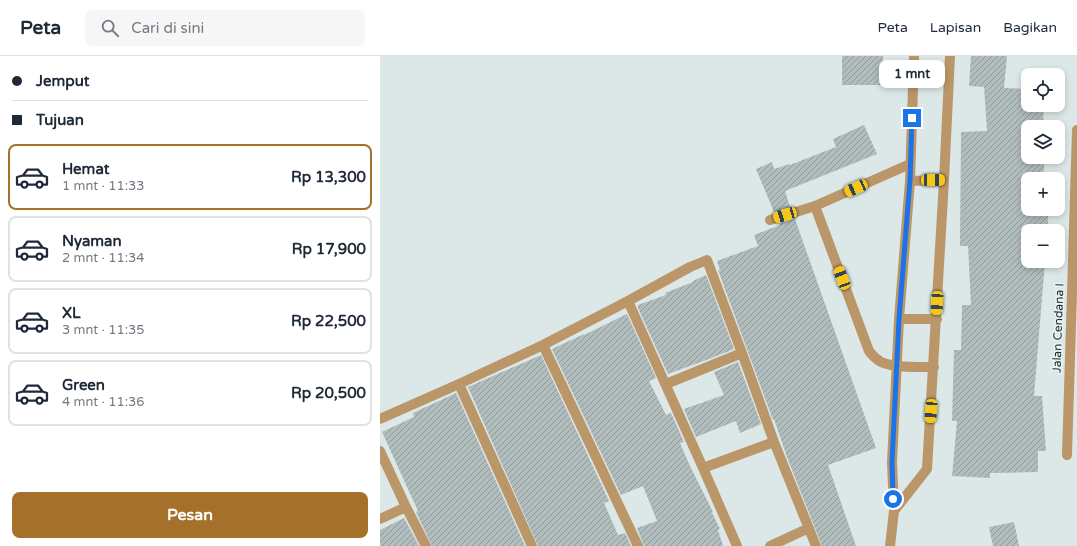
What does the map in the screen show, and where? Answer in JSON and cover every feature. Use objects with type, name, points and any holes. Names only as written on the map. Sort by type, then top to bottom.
[{"type":"street","points":[[890,546],[894,511],[892,462],[899,319],[910,180],[914,56]]},
{"type":"street","points":[[894,511],[928,469],[950,56]]},
{"type":"street","name":"Jalan Cendana I","points":[[1068,455],[1077,130]]},
{"type":"street","points":[[770,220],[815,206],[910,164]]},
{"type":"street","points":[[910,180],[944,180]]},
{"type":"street","points":[[815,206],[869,351],[881,362],[897,365],[934,367]]},
{"type":"street","points":[[380,419],[543,345],[690,267],[707,260],[774,442],[816,546]]},
{"type":"street","points":[[628,301],[704,468],[737,546]]},
{"type":"street","points":[[899,319],[936,319]]},
{"type":"street","points":[[543,345],[638,546]]},
{"type":"street","points":[[666,384],[742,353]]},
{"type":"street","points":[[459,384],[532,546]]},
{"type":"street","points":[[704,468],[774,442]]},
{"type":"street","points":[[380,451],[426,546]]},
{"type":"street","points":[[380,519],[406,507]]},
{"type":"street","points":[[770,546],[809,528]]},
{"type":"building","points":[[842,56],[883,56],[883,85],[842,85]]},
{"type":"building","points":[[971,56],[1007,56],[1004,88],[1021,89],[1021,112],[1044,112],[1043,120],[1021,120],[1021,164],[1044,164],[1044,172],[1021,172],[1021,216],[1048,216],[1048,224],[1021,224],[1021,268],[1044,268],[1034,396],[1042,396],[1046,451],[1038,451],[1038,472],[990,473],[990,478],[952,476],[957,421],[952,421],[954,350],[961,350],[962,305],[971,305],[968,246],[960,246],[961,132],[987,131],[984,87],[969,86]]},
{"type":"building","points":[[864,125],[877,154],[785,191],[790,207],[774,212],[756,169],[772,162],[774,169],[790,165],[836,147],[833,139]]},
{"type":"building","points":[[795,219],[876,448],[828,465],[856,546],[822,546],[787,457],[774,419],[773,420],[718,270],[720,270],[717,261],[758,246],[754,235]]},
{"type":"building","points":[[706,275],[734,349],[668,374],[638,305],[666,295],[665,293]]},
{"type":"building","points":[[627,314],[656,378],[649,381],[666,415],[671,413],[684,442],[680,443],[720,529],[718,530],[723,546],[644,546],[637,528],[657,521],[643,486],[621,495],[552,349]]},
{"type":"building","points":[[541,355],[609,501],[604,503],[618,535],[625,533],[631,546],[538,546],[468,387]]},
{"type":"building","points":[[738,362],[761,424],[740,433],[736,421],[696,437],[684,409],[724,395],[714,372]]},
{"type":"building","points":[[456,393],[525,546],[432,546],[416,512],[418,511],[382,432],[414,417],[413,413]]},
{"type":"building","points":[[404,518],[419,546],[380,546],[380,530]]},
{"type":"building","points":[[1014,522],[1019,546],[993,546],[989,527]]},
{"type":"route","points":[[893,499],[892,462],[899,319],[910,180],[912,118]]}]
